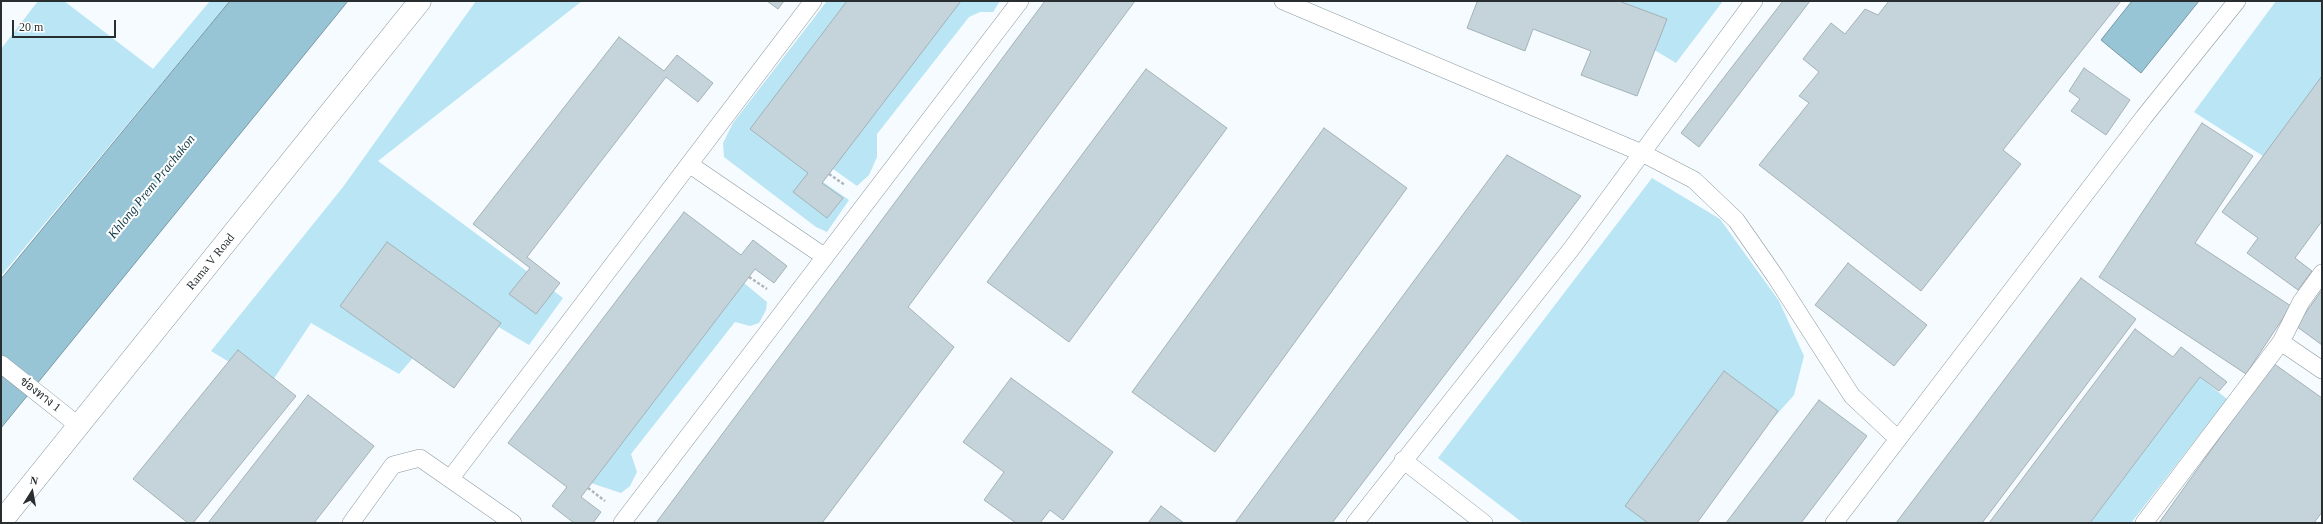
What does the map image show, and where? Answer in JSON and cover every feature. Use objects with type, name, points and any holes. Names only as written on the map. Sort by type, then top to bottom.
[{"type":"main road","name":"Rama V Road","points":[[1,522],[420,1]]},
{"type":"lane","points":[[450,479],[813,1]]},
{"type":"lane","points":[[622,523],[1020,1]]},
{"type":"lane","points":[[1283,1],[1642,153],[1694,180],[1736,220],[1775,276],[1852,396],[1898,439]]},
{"type":"lane","points":[[1355,523],[1403,460],[1572,248],[1754,1]]},
{"type":"lane","points":[[1834,523],[2144,117],[2238,1]]},
{"type":"lane","points":[[689,164],[825,257]]},
{"type":"lane","points":[[2144,523],[2282,342],[2300,302],[2322,273]]},
{"type":"lane","points":[[2282,342],[2322,370]]},
{"type":"lane","name":"ช่องทาง 1","points":[[1,364],[79,426]]},
{"type":"lane","points":[[351,523],[393,465],[420,458],[513,523]]},
{"type":"lane","points":[[1403,460],[1484,523]]},
{"type":"shaded area","points":[[38,1],[64,1],[153,69],[210,1],[230,1],[1,276],[1,49]]},
{"type":"shaded area","points":[[476,1],[582,1],[378,161],[563,298],[529,345],[460,304],[399,374],[311,323],[269,386],[211,351],[343,187]]},
{"type":"shaded area","points":[[827,1],[1000,1],[993,12],[980,12],[969,17],[877,134],[877,157],[869,175],[857,186],[833,169],[823,182],[849,200],[827,232],[816,227],[724,157],[723,143],[733,123]]},
{"type":"shaded area","points":[[1581,1],[1723,1],[1676,63],[1580,5]]},
{"type":"shaded area","points":[[2276,1],[2322,1],[2322,99],[2274,163],[2194,112]]},
{"type":"shaded area","points":[[1652,178],[1720,219],[1779,301],[1804,356],[1794,395],[1680,523],[1523,523],[1438,458]]},
{"type":"shaded area","points":[[744,283],[767,302],[766,310],[759,323],[750,326],[735,322],[631,454],[637,472],[630,486],[621,493],[591,483]]},
{"type":"shaded area","points":[[2200,377],[2227,399],[2131,523],[2090,523]]},
{"type":"water","name":"Khlong Prem Prachakon","points":[[230,1],[348,1],[1,428],[1,279]]},
{"type":"water","points":[[2132,1],[2199,1],[2141,73],[2101,40]]},
{"type":"building","points":[[767,1],[784,1],[778,9]]},
{"type":"building","points":[[847,1],[961,1],[822,183],[843,198],[827,218],[793,192],[808,173],[750,129]]},
{"type":"building","points":[[1045,1],[1135,1],[908,307],[954,347],[822,523],[656,523]]},
{"type":"building","points":[[1474,1],[1619,1],[1667,19],[1637,96],[1581,75],[1591,51],[1533,29],[1525,51],[1467,28],[1477,2]]},
{"type":"building","points":[[1783,1],[1810,1],[1699,147],[1681,133]]},
{"type":"building","points":[[1889,1],[2121,1],[2003,150],[2021,164],[1921,291],[1759,165],[1809,103],[1799,96],[1819,72],[1803,59],[1831,23],[1845,34],[1865,9],[1878,15]]},
{"type":"building","points":[[619,37],[664,71],[677,55],[713,83],[698,102],[666,77],[527,257],[560,283],[536,314],[509,294],[530,268],[473,224]]},
{"type":"building","points":[[2084,68],[2130,100],[2106,135],[2071,111],[2080,99],[2069,91]]},
{"type":"building","points":[[1146,69],[1227,128],[1069,342],[987,282]]},
{"type":"building","points":[[2322,76],[2322,221],[2295,258],[2312,271],[2298,290],[2247,253],[2258,238],[2222,212]]},
{"type":"building","points":[[2202,123],[2253,156],[2195,243],[2291,306],[2246,374],[2099,277]]},
{"type":"building","points":[[1324,128],[1407,188],[1215,452],[1132,392]]},
{"type":"building","points":[[1507,155],[1581,196],[1332,523],[1235,523]]},
{"type":"building","points":[[684,212],[741,255],[753,240],[787,266],[774,283],[755,269],[581,497],[601,512],[593,523],[574,523],[552,506],[567,487],[508,443]]},
{"type":"building","points":[[387,242],[501,323],[454,388],[340,306]]},
{"type":"building","points":[[1848,263],[1927,325],[1894,366],[1815,305]]},
{"type":"building","points":[[2081,278],[2136,319],[1982,523],[1896,523]]},
{"type":"building","points":[[2322,290],[2322,345],[2296,326]]},
{"type":"building","points":[[2135,329],[2173,357],[2181,347],[2227,382],[2219,391],[2200,377],[2090,523],[1989,523]]},
{"type":"building","points":[[238,350],[296,396],[193,523],[188,523],[133,479]]},
{"type":"building","points":[[2273,363],[2322,398],[2322,512],[2314,523],[2159,523]]},
{"type":"building","points":[[1724,371],[1778,411],[1697,523],[1648,523],[1625,506]]},
{"type":"building","points":[[1011,378],[1113,452],[1063,520],[1050,510],[1040,523],[1016,523],[984,500],[1004,472],[963,442]]},
{"type":"building","points":[[308,395],[374,446],[314,523],[208,523]]},
{"type":"building","points":[[1819,400],[1867,436],[1801,523],[1726,523]]},
{"type":"building","points":[[1161,506],[1184,523],[1148,523]]}]
